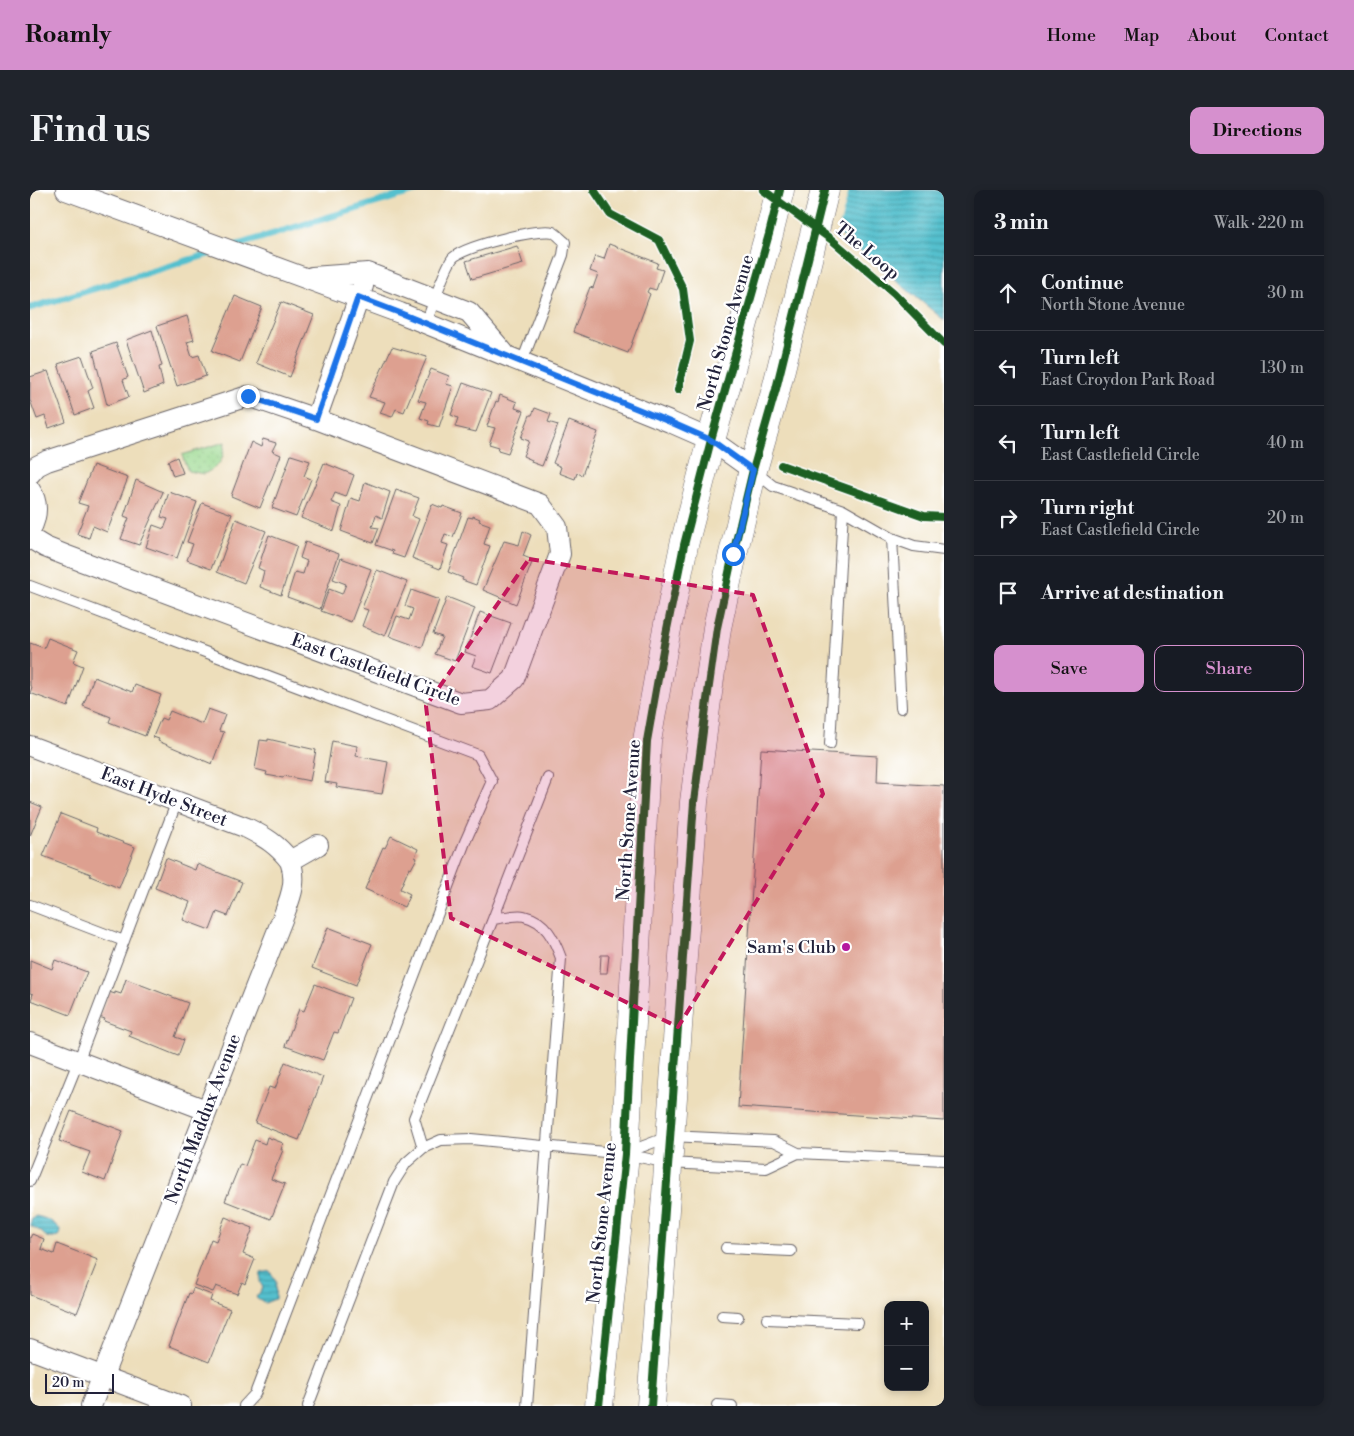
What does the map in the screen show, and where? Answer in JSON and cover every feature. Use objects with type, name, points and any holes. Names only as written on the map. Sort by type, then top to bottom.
[{"type":"main road","name":"North Stone Avenue","points":[[599,1406],[625,1154],[647,741],[680,564],[711,440],[780,190]]},
{"type":"main road","points":[[650,1406],[694,802],[717,628],[753,470],[776,388],[825,190]]},
{"type":"street","points":[[66,190],[358,297],[670,422],[711,440],[753,470]]},
{"type":"street","points":[[304,277],[368,273],[436,299],[469,312],[515,359]]},
{"type":"street","points":[[316,419],[368,273]]},
{"type":"street","name":"East Castlefield Circle","points":[[30,474],[37,466],[48,460],[248,396],[316,419],[540,504],[557,527],[560,554],[514,679],[490,700],[462,703],[65,555],[45,547],[30,538]]},
{"type":"street","points":[[30,490],[34,496],[36,520],[30,531]]},
{"type":"street","name":"East Hyde Street","points":[[30,746],[264,836],[281,849],[290,861]]},
{"type":"street","points":[[290,861],[318,845]]},
{"type":"street","name":"North Maddux Avenue","points":[[91,1406],[291,895],[294,881],[290,861]]},
{"type":"street","points":[[30,1043],[206,1110]]},
{"type":"street","points":[[30,1349],[181,1406]]},
{"type":"lane","points":[[426,324],[452,258],[463,250],[539,231],[554,232],[565,242],[563,255],[515,359]]},
{"type":"lane","points":[[753,470],[773,486],[843,510],[892,538],[914,546],[944,550]]},
{"type":"lane","points":[[830,744],[843,510]]},
{"type":"lane","points":[[892,538],[901,708]]},
{"type":"lane","points":[[30,586],[478,755],[492,781],[465,842],[255,1394],[244,1406]]},
{"type":"lane","points":[[423,1148],[414,1118],[548,778]]},
{"type":"lane","points":[[30,1181],[78,1062],[177,801]]},
{"type":"lane","points":[[30,904],[124,941]]},
{"type":"lane","points":[[493,919],[523,915],[543,924],[555,942],[561,958],[527,1406]]},
{"type":"lane","points":[[625,1154],[670,1136],[774,1141],[798,1153],[944,1160]]},
{"type":"lane","points":[[308,1406],[394,1182],[406,1163],[423,1148],[441,1140],[472,1140],[625,1154],[668,1163],[766,1168],[798,1153]]},
{"type":"lane","points":[[726,1248],[791,1251]]},
{"type":"lane","points":[[722,1316],[738,1317]]},
{"type":"lane","points":[[767,1319],[858,1323]]},
{"type":"lane","points":[[717,1405],[732,1406]]},
{"type":"highlighted area","points":[[529,559],[753,595],[823,794],[678,1027],[451,918],[426,706]]},
{"type":"green space","points":[[225,442],[222,458],[218,465],[204,474],[188,471],[182,455]]},
{"type":"water","points":[[786,190],[944,190],[944,320]]},
{"type":"water","points":[[36,1216],[53,1223],[61,1231],[60,1235],[48,1238],[30,1225],[32,1218]]},
{"type":"water","points":[[270,1271],[276,1281],[275,1299],[265,1303],[256,1297],[263,1288],[260,1282],[261,1273]]},
{"type":"pier","points":[[784,190],[849,190],[837,235],[785,192]]},
{"type":"building","points":[[609,244],[658,263],[656,268],[663,270],[656,290],[649,288],[647,292],[650,294],[628,353],[573,332],[590,287],[593,288],[598,274],[590,271],[595,256],[604,259]]},
{"type":"building","points":[[517,246],[523,264],[472,279],[466,261]]},
{"type":"building","points":[[235,296],[262,307],[240,362],[212,351]]},
{"type":"building","points":[[281,302],[314,315],[290,377],[256,363]]},
{"type":"building","points":[[187,316],[194,340],[187,342],[192,357],[199,355],[206,376],[177,386],[157,326]]},
{"type":"building","points":[[152,330],[162,366],[159,367],[163,385],[144,393],[126,340]]},
{"type":"building","points":[[116,343],[128,377],[123,380],[129,397],[107,405],[93,351]]},
{"type":"building","points":[[392,347],[427,357],[404,412],[396,409],[392,417],[380,413],[385,402],[369,397]]},
{"type":"building","points":[[82,356],[93,388],[88,391],[94,408],[75,415],[58,364]]},
{"type":"building","points":[[431,369],[449,376],[446,384],[453,386],[439,427],[428,424],[429,421],[420,418],[426,402],[418,400]]},
{"type":"building","points":[[48,371],[66,422],[49,428],[45,416],[37,419],[30,400],[30,377]]},
{"type":"building","points":[[463,383],[491,393],[476,432],[455,427],[458,418],[451,415]]},
{"type":"building","points":[[500,395],[517,402],[515,408],[524,411],[508,453],[498,450],[499,447],[489,444],[495,428],[487,426]]},
{"type":"building","points":[[535,408],[551,414],[548,422],[558,425],[542,466],[531,462],[532,460],[523,456],[529,441],[521,438],[530,415],[532,415]]},
{"type":"building","points":[[569,421],[598,432],[582,475],[577,473],[575,479],[559,473],[561,467],[553,463]]},
{"type":"building","points":[[263,439],[276,443],[272,451],[281,455],[260,508],[231,496],[251,442],[261,447]]},
{"type":"building","points":[[291,455],[310,461],[304,476],[311,479],[296,517],[272,508]]},
{"type":"building","points":[[177,457],[183,473],[173,476],[168,461]]},
{"type":"building","points":[[324,463],[354,475],[346,497],[335,493],[331,502],[341,506],[334,531],[301,518]]},
{"type":"building","points":[[93,465],[128,478],[107,532],[93,526],[89,538],[77,534],[88,506],[78,503]]},
{"type":"building","points":[[136,480],[163,492],[139,545],[121,539],[129,518],[124,516]]},
{"type":"building","points":[[365,482],[390,492],[382,518],[376,515],[372,527],[379,528],[373,543],[341,531],[351,498],[360,501]]},
{"type":"building","points":[[396,490],[419,498],[412,516],[419,519],[404,558],[392,554],[393,551],[376,545]]},
{"type":"building","points":[[169,492],[197,502],[177,558],[146,547],[153,525],[164,529],[168,519],[161,517]]},
{"type":"building","points":[[202,503],[232,514],[211,569],[187,560],[193,544],[187,542]]},
{"type":"building","points":[[432,504],[462,513],[453,537],[445,534],[442,543],[448,545],[440,569],[412,558]]},
{"type":"building","points":[[473,516],[480,519],[479,521],[490,525],[484,544],[490,546],[476,585],[448,572],[468,517],[473,518]]},
{"type":"building","points":[[236,519],[266,531],[244,583],[217,572]]},
{"type":"building","points":[[523,531],[531,535],[523,556],[533,560],[516,604],[483,590],[504,541],[519,545]]},
{"type":"building","points":[[269,535],[297,546],[281,595],[260,587],[264,571],[258,568]]},
{"type":"building","points":[[305,542],[339,554],[320,609],[287,597],[295,572],[303,574],[307,561],[300,558]]},
{"type":"building","points":[[341,558],[371,569],[351,622],[321,611],[329,589],[342,594],[346,584],[333,579]]},
{"type":"building","points":[[377,570],[407,582],[385,636],[362,626],[368,610],[362,608]]},
{"type":"building","points":[[411,590],[439,600],[422,648],[389,636],[397,616],[409,620],[413,609],[405,606]]},
{"type":"building","points":[[447,597],[475,608],[455,661],[435,654],[442,637],[433,634]]},
{"type":"building","points":[[480,612],[511,623],[492,673],[472,666],[476,656],[465,652]]},
{"type":"building","points":[[48,638],[78,650],[73,662],[83,666],[68,707],[30,693],[32,687],[30,686],[30,643],[44,648]]},
{"type":"building","points":[[94,677],[132,692],[135,685],[161,695],[145,736],[109,722],[111,717],[83,706]]},
{"type":"building","points":[[208,709],[225,715],[219,731],[224,732],[212,764],[158,741],[159,739],[153,737],[161,718],[166,720],[170,711],[202,724]]},
{"type":"building","points":[[268,739],[316,750],[310,781],[266,775],[267,772],[255,769],[260,740],[268,741]]},
{"type":"building","points":[[332,741],[357,746],[356,756],[388,762],[382,794],[336,787],[337,784],[325,782]]},
{"type":"building","name":"Sam's Club","points":[[761,749],[878,756],[877,782],[944,786],[944,1121],[738,1107]]},
{"type":"building","points":[[30,802],[42,807],[30,836]]},
{"type":"building","points":[[61,814],[97,828],[96,832],[135,847],[119,888],[90,876],[91,874],[43,856]]},
{"type":"building","points":[[391,836],[418,849],[415,857],[417,858],[411,869],[409,868],[400,889],[410,894],[404,907],[365,889],[383,847],[385,848]]},
{"type":"building","points":[[166,858],[195,870],[197,864],[242,882],[228,916],[217,912],[210,930],[183,920],[190,902],[155,888]]},
{"type":"building","points":[[328,927],[372,944],[356,985],[312,968]]},
{"type":"building","points":[[601,955],[609,955],[607,973],[600,973]]},
{"type":"building","points":[[30,960],[52,969],[55,960],[87,972],[70,1015],[31,1000],[33,994],[30,993]]},
{"type":"building","points":[[126,979],[188,1003],[175,1037],[184,1040],[178,1056],[129,1036],[131,1031],[104,1021],[105,1019],[99,1017],[109,992],[121,994]]},
{"type":"building","points":[[315,984],[351,998],[338,1033],[334,1032],[323,1060],[285,1046],[299,1009],[304,1011]]},
{"type":"building","points":[[285,1062],[323,1077],[299,1140],[255,1123],[269,1087],[275,1089]]},
{"type":"building","points":[[71,1111],[123,1131],[105,1181],[82,1172],[90,1152],[59,1141]]},
{"type":"building","points":[[267,1137],[283,1143],[281,1150],[283,1150],[271,1179],[285,1184],[271,1219],[225,1201],[240,1164],[245,1166],[255,1140],[265,1144]]},
{"type":"building","points":[[225,1217],[253,1228],[243,1254],[255,1259],[245,1284],[242,1282],[237,1294],[216,1286],[213,1292],[194,1285],[211,1239],[216,1241]]},
{"type":"building","points":[[32,1234],[44,1239],[41,1249],[54,1254],[57,1244],[98,1260],[77,1313],[30,1295],[30,1238]]},
{"type":"building","points":[[193,1288],[212,1295],[210,1301],[230,1309],[209,1362],[169,1346],[189,1293],[191,1294]]},
{"type":"waterway","points":[[234,246],[418,190]]},
{"type":"waterway","points":[[30,308],[219,251]]},
{"type":"cycle path","points":[[594,190],[610,214],[659,240],[683,289],[690,341],[678,390]]},
{"type":"cycle path","name":"The Loop","points":[[763,190],[832,240],[894,293],[944,344]]},
{"type":"cycle path","points":[[599,1406],[625,1154],[647,741],[684,545],[780,190]]},
{"type":"cycle path","points":[[651,1406],[694,802],[717,628],[753,470],[776,389],[825,190]]},
{"type":"cycle path","points":[[781,465],[924,516],[944,517]]},
{"type":"place","name":"Sam's Club","points":[[846,947]]},
{"type":"route","points":[[248,396],[316,419],[358,297],[711,440],[753,470],[733,554]]}]
